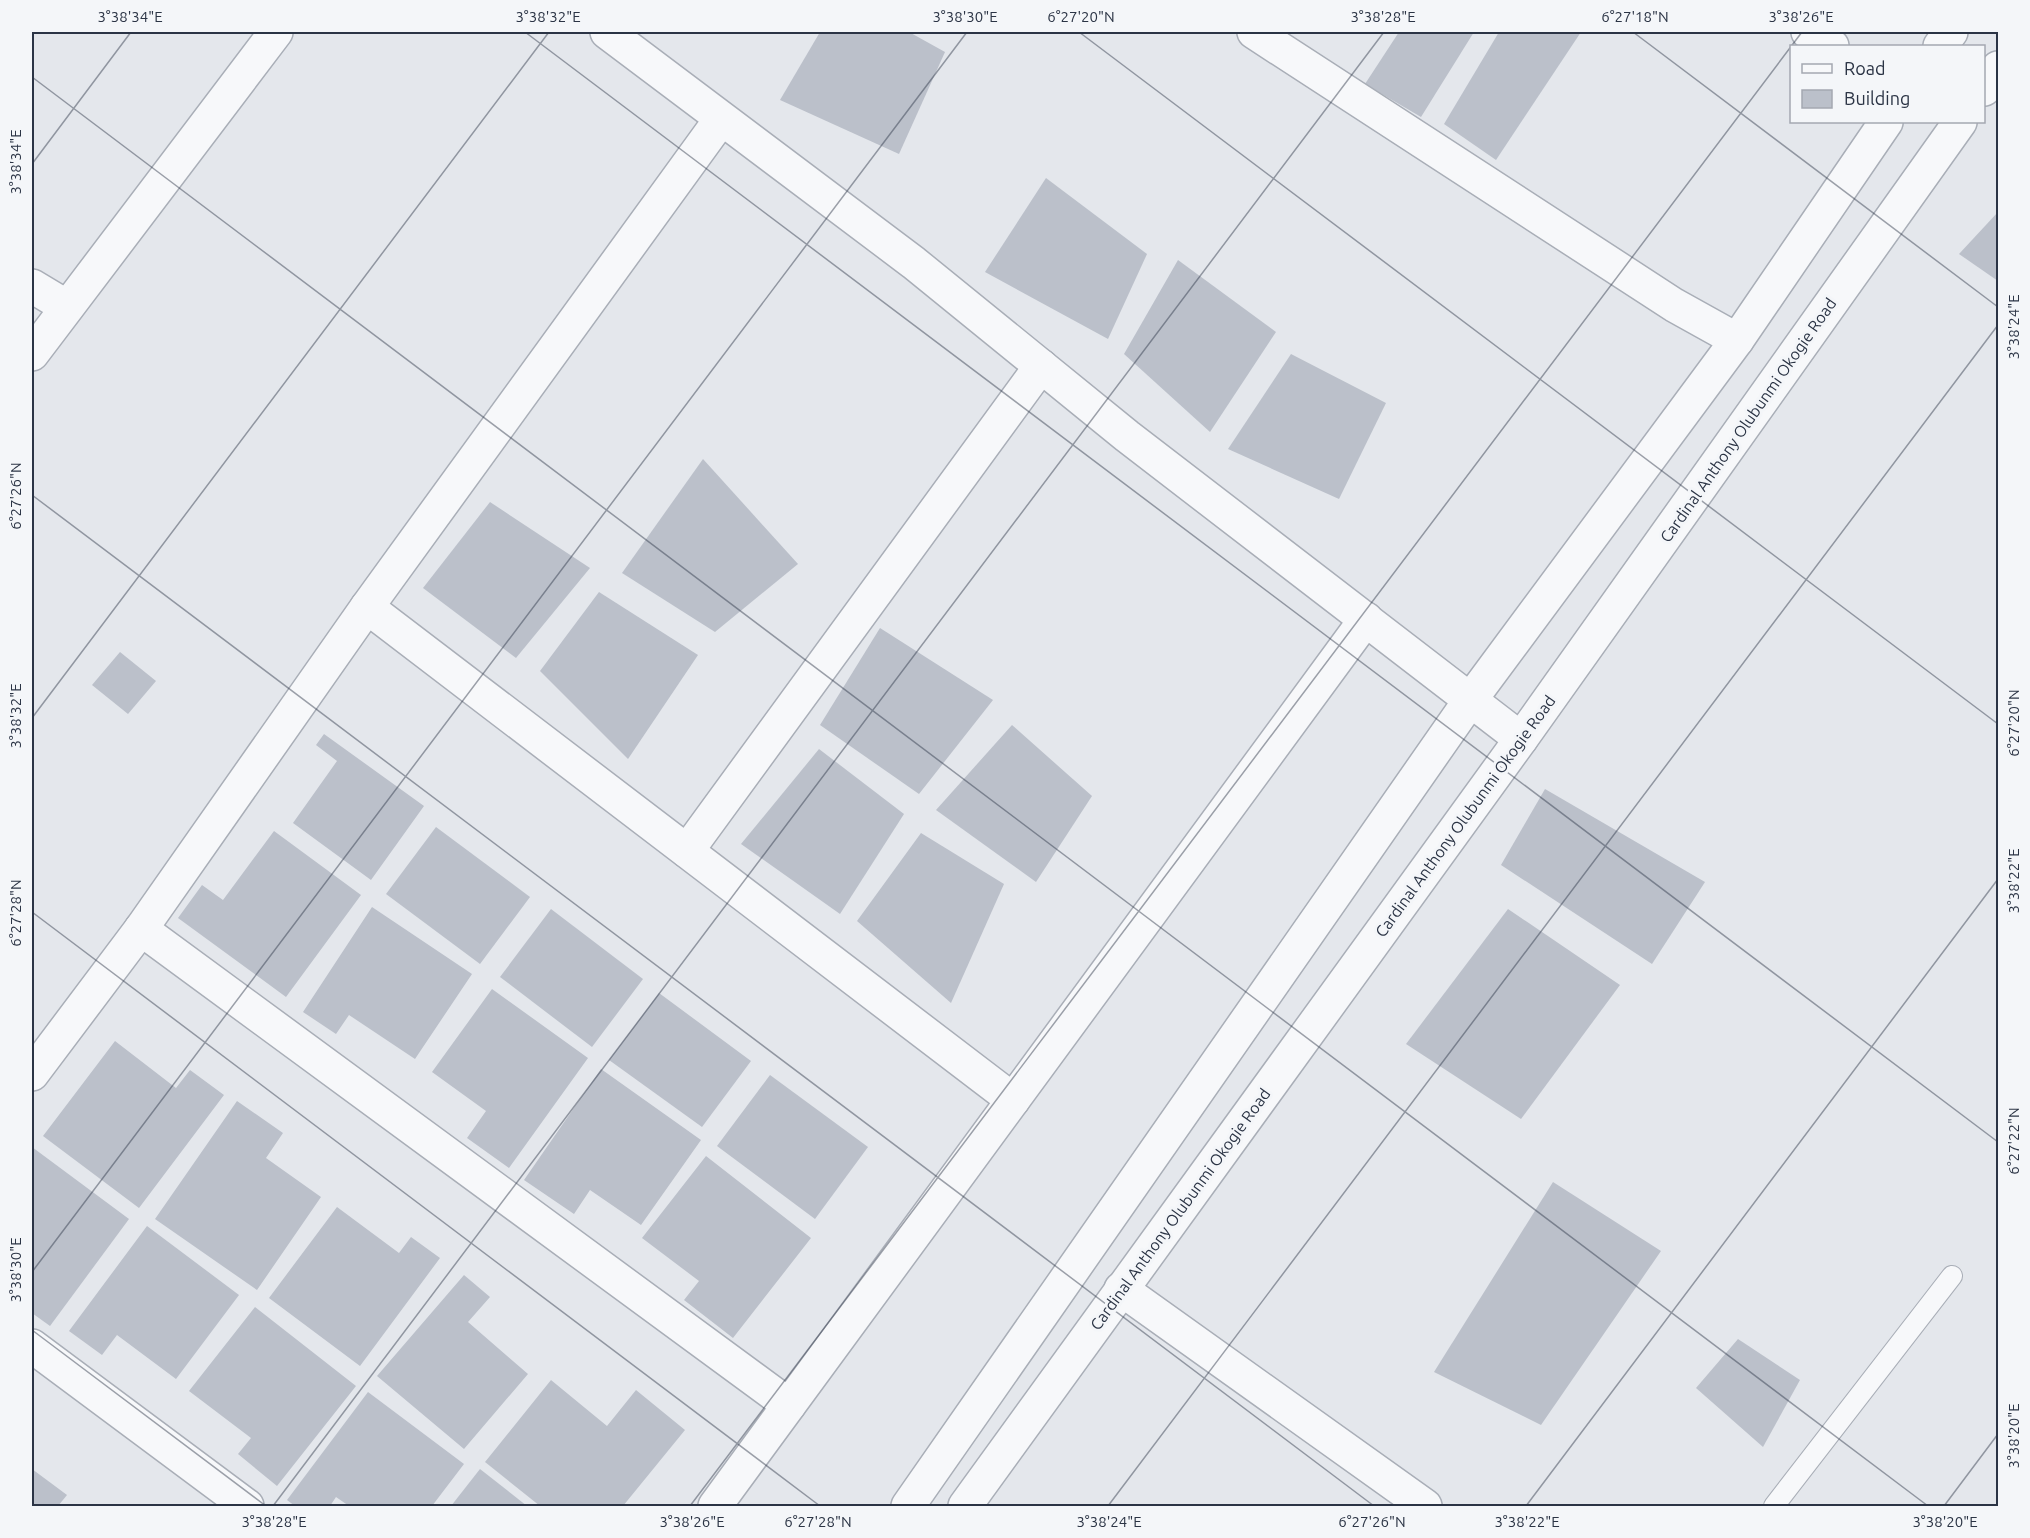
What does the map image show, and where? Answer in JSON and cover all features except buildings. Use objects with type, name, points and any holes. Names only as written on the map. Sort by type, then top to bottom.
[{"type":"street","points":[[32,354],[276,32]]},
{"type":"street","points":[[606,32],[914,263],[1127,436],[1521,739]]},
{"type":"street","points":[[1254,32],[1674,305],[1737,340]]},
{"type":"street","points":[[1808,32],[1830,45]]},
{"type":"street","points":[[1941,45],[1951,32]]},
{"type":"street","points":[[1985,86],[1998,68]]},
{"type":"street","points":[[32,1074],[141,928],[367,607],[721,119]]},
{"type":"street","points":[[908,1506],[1471,699],[1737,340],[1885,123]]},
{"type":"street","name":"Cardinal Anthony Olubunmi Okogie Road","points":[[965,1506],[1521,739],[1959,123]]},
{"type":"street","points":[[32,286],[67,307]]},
{"type":"street","points":[[687,851],[1041,366]]},
{"type":"street","points":[[367,607],[1013,1100]]},
{"type":"street","points":[[715,1506],[1366,619]]},
{"type":"street","points":[[141,928],[789,1405]]},
{"type":"street","points":[[1121,1289],[1425,1506]]},
{"type":"street","points":[[32,1346],[247,1506]]},
{"type":"lane","points":[[1774,1506],[1952,1276]]}]
